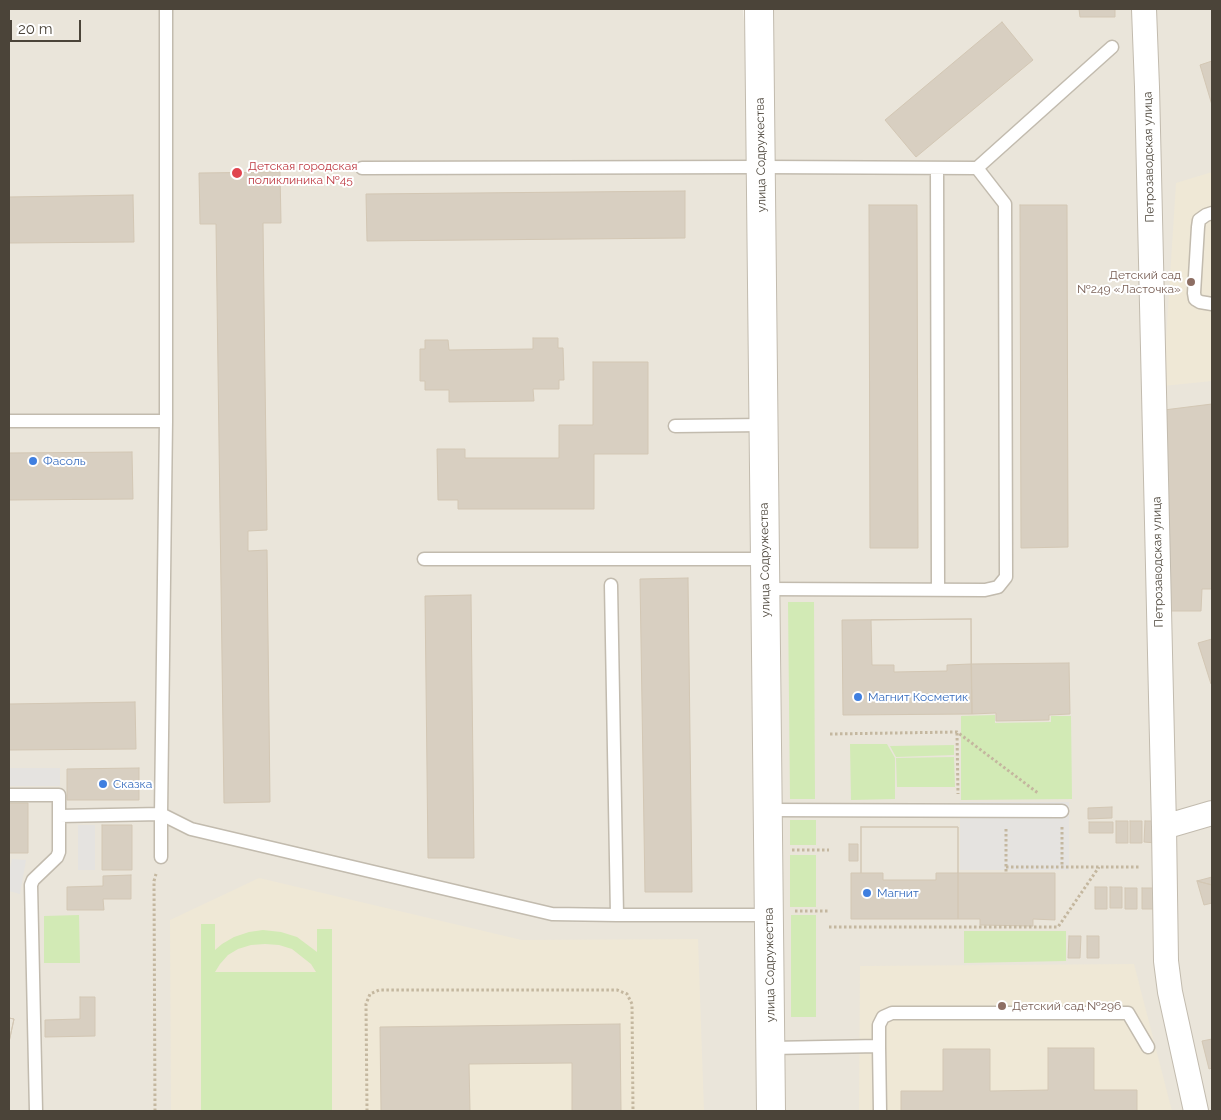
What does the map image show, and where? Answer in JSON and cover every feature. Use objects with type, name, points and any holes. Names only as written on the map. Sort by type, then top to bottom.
[{"type":"street","name":"улица Содружества","points":[[760,9],[771,1111]]},
{"type":"street","name":"Петрозаводская улица","points":[[1144,9],[1148,97],[1166,961],[1170,992],[1196,1111]]},
{"type":"street","points":[[1164,827],[1212,813]]},
{"type":"lane","points":[[161,857],[166,421],[166,9]]},
{"type":"lane","points":[[362,168],[977,168],[1112,47]]},
{"type":"lane","points":[[937,168],[938,590]]},
{"type":"lane","points":[[766,589],[985,590],[998,587],[1006,577],[1005,204],[977,168]]},
{"type":"lane","points":[[1212,213],[1199,220],[1194,293],[1195,299],[1212,304]]},
{"type":"lane","points":[[9,422],[166,421]]},
{"type":"lane","points":[[675,426],[764,425]]},
{"type":"lane","points":[[424,559],[766,560]]},
{"type":"lane","points":[[611,585],[617,915]]},
{"type":"lane","points":[[9,795],[60,795],[59,852],[57,857],[33,880],[31,885],[36,1111]]},
{"type":"lane","points":[[768,810],[1062,811]]},
{"type":"lane","points":[[60,816],[161,814],[191,829],[552,914],[769,913]]},
{"type":"lane","points":[[880,1111],[879,1025],[883,1017],[892,1013],[1128,1013],[1148,1047]]},
{"type":"lane","points":[[770,1048],[879,1046]]},
{"type":"path","points":[[830,734],[957,732],[1062,811],[1062,867]]},
{"type":"path","points":[[957,732],[958,810]]},
{"type":"path","points":[[1006,810],[1006,874]]},
{"type":"path","points":[[769,850],[829,850]]},
{"type":"path","points":[[155,1111],[154,881],[161,857]]},
{"type":"path","points":[[1006,867],[1164,866]]},
{"type":"path","points":[[829,927],[1058,927],[1099,867]]},
{"type":"path","points":[[769,913],[829,911]]},
{"type":"path","points":[[367,1111],[366,1004],[370,994],[379,990],[617,990],[627,994],[632,1004],[633,1111]]},
{"type":"shaded area","points":[[9,9],[743,9],[752,125],[762,1100],[755,1111],[9,1111]]},
{"type":"shaded area","points":[[773,9],[1212,9],[1212,1111],[781,1111]]},
{"type":"shaded area","name":"Детский сад №249 «Ласточка»","points":[[1212,172],[1212,381],[1163,386],[1176,183]]},
{"type":"shaded area","points":[[9,768],[60,768],[60,786],[9,786]]},
{"type":"shaded area","points":[[960,802],[1069,802],[1069,870],[960,870]]},
{"type":"shaded area","points":[[78,825],[95,825],[95,870],[78,870]]},
{"type":"shaded area","points":[[12,859],[26,860],[20,894],[9,891],[9,872]]},
{"type":"shaded area","points":[[259,878],[522,940],[698,939],[704,1111],[171,1111],[170,920]]},
{"type":"shaded area","name":"Детский сад №296","points":[[1134,964],[1172,1111],[859,1111],[860,966]]},
{"type":"green space","points":[[788,602],[814,602],[815,799],[790,799]]},
{"type":"green space","points":[[995,715],[995,723],[1051,722],[1051,716],[1071,716],[1072,799],[961,800],[961,716]]},
{"type":"green space","points":[[850,744],[887,744],[895,758],[895,799],[851,800]]},
{"type":"green space","points":[[954,745],[954,755],[896,757],[890,746]]},
{"type":"green space","points":[[954,757],[955,787],[897,787],[896,758]]},
{"type":"green space","points":[[790,820],[816,820],[816,845],[790,845]]},
{"type":"green space","points":[[790,855],[816,855],[816,907],[790,907]]},
{"type":"green space","points":[[79,915],[80,963],[44,963],[44,916]]},
{"type":"green space","points":[[791,915],[816,915],[816,1017],[791,1017]]},
{"type":"green space","points":[[201,924],[215,924],[215,950],[234,937],[263,930],[281,932],[297,937],[317,952],[317,929],[332,929],[332,1111],[201,1111]],"holes":[[[251,945],[279,945],[292,949],[311,964],[316,972],[215,972],[228,955],[238,949]]]},
{"type":"green space","points":[[964,931],[1066,931],[1066,961],[964,963]]},
{"type":"building","points":[[1079,9],[1115,9],[1115,17],[1080,17]]},
{"type":"building","points":[[1002,22],[1033,60],[916,157],[885,120]]},
{"type":"building","points":[[1212,61],[1212,105],[1200,65]]},
{"type":"building","points":[[280,172],[281,223],[263,223],[267,530],[248,531],[248,551],[267,550],[270,802],[224,803],[216,224],[200,224],[199,173]]},
{"type":"building","points":[[685,191],[685,238],[367,241],[366,194]]},
{"type":"building","points":[[133,195],[134,242],[9,243],[9,197]]},
{"type":"building","points":[[869,205],[917,205],[918,548],[870,548]]},
{"type":"building","points":[[1020,205],[1067,205],[1068,547],[1021,548]]},
{"type":"building","points":[[533,338],[558,338],[558,348],[563,348],[564,380],[559,380],[559,389],[533,389],[534,401],[449,402],[449,390],[425,390],[425,381],[420,381],[420,349],[425,349],[425,340],[448,340],[449,350],[533,349]]},
{"type":"building","points":[[593,362],[648,362],[648,454],[594,454],[594,509],[458,509],[458,500],[438,500],[437,449],[465,449],[465,458],[559,458],[559,425],[593,425]]},
{"type":"building","points":[[1212,404],[1212,589],[1202,589],[1201,611],[1164,611],[1164,410]]},
{"type":"building","points":[[132,452],[133,499],[9,500],[9,453]]},
{"type":"building","points":[[688,578],[692,892],[645,892],[640,579]]},
{"type":"building","points":[[471,595],[474,858],[428,858],[425,596]]},
{"type":"building","points":[[971,619],[972,714],[843,715],[842,620]]},
{"type":"building","points":[[971,619],[971,664],[947,665],[947,671],[894,672],[894,665],[872,665],[871,620]]},
{"type":"building","points":[[1212,639],[1212,683],[1211,684],[1198,643]]},
{"type":"building","points":[[1069,663],[1070,714],[1049,715],[1049,720],[996,721],[996,713],[972,714],[971,664]]},
{"type":"building","points":[[135,702],[136,749],[9,750],[9,704]]},
{"type":"building","name":"Сказка","points":[[139,768],[139,800],[67,800],[67,769]]},
{"type":"building","points":[[9,803],[28,803],[28,853],[9,853]]},
{"type":"building","points":[[1112,807],[1112,818],[1088,819],[1088,808]]},
{"type":"building","points":[[1116,821],[1128,821],[1128,843],[1116,843]]},
{"type":"building","points":[[1130,821],[1142,821],[1142,843],[1130,843]]},
{"type":"building","points":[[1145,821],[1157,821],[1156,843],[1144,842]]},
{"type":"building","points":[[1089,822],[1113,822],[1113,833],[1089,833]]},
{"type":"building","points":[[102,825],[132,825],[132,870],[102,870]]},
{"type":"building","points":[[861,827],[958,827],[958,919],[851,919],[851,873],[861,873]]},
{"type":"building","points":[[861,827],[958,827],[958,873],[936,873],[936,880],[883,880],[883,873],[861,873]]},
{"type":"building","points":[[849,844],[858,844],[858,861],[849,861]]},
{"type":"building","points":[[958,873],[1055,873],[1055,920],[1033,919],[1033,926],[980,925],[980,919],[958,919]]},
{"type":"building","points":[[131,875],[131,899],[103,899],[104,910],[67,910],[67,887],[103,886],[103,876]]},
{"type":"building","points":[[1212,877],[1212,885],[1197,881]]},
{"type":"building","points":[[1197,881],[1212,885],[1212,903],[1204,905]]},
{"type":"building","points":[[1095,887],[1107,887],[1107,909],[1095,909]]},
{"type":"building","points":[[1110,887],[1122,887],[1122,908],[1110,908]]},
{"type":"building","points":[[1125,888],[1137,888],[1137,909],[1125,909]]},
{"type":"building","points":[[1142,888],[1154,888],[1154,909],[1142,909]]},
{"type":"building","points":[[1069,936],[1081,936],[1080,958],[1068,958]]},
{"type":"building","points":[[1087,936],[1099,936],[1099,958],[1087,958]]},
{"type":"building","points":[[80,997],[95,997],[95,1036],[45,1037],[45,1020],[80,1019]]},
{"type":"building","points":[[9,1018],[14,1019],[9,1042]]},
{"type":"building","points":[[9,1018],[14,1019],[9,1042]]},
{"type":"building","points":[[620,1024],[621,1111],[572,1111],[572,1063],[469,1064],[470,1111],[381,1111],[380,1027]]},
{"type":"building","points":[[1212,1039],[1212,1068],[1209,1069],[1202,1041]]},
{"type":"building","points":[[1048,1048],[1094,1048],[1094,1090],[1137,1090],[1137,1111],[901,1111],[901,1091],[943,1091],[943,1049],[990,1049],[990,1091],[1048,1090]]},
{"type":"place","name":"Детская городская поликлиника №45","points":[[237,173]]},
{"type":"place","name":"Детский сад №249 «Ласточка»","points":[[1191,282]]},
{"type":"place","name":"Фасоль","points":[[33,461]]},
{"type":"place","name":"Магнит Косметик","points":[[858,697]]},
{"type":"place","name":"Сказка","points":[[103,784]]},
{"type":"place","name":"Магнит","points":[[867,893]]},
{"type":"place","name":"Детский сад №296","points":[[1002,1006]]}]
